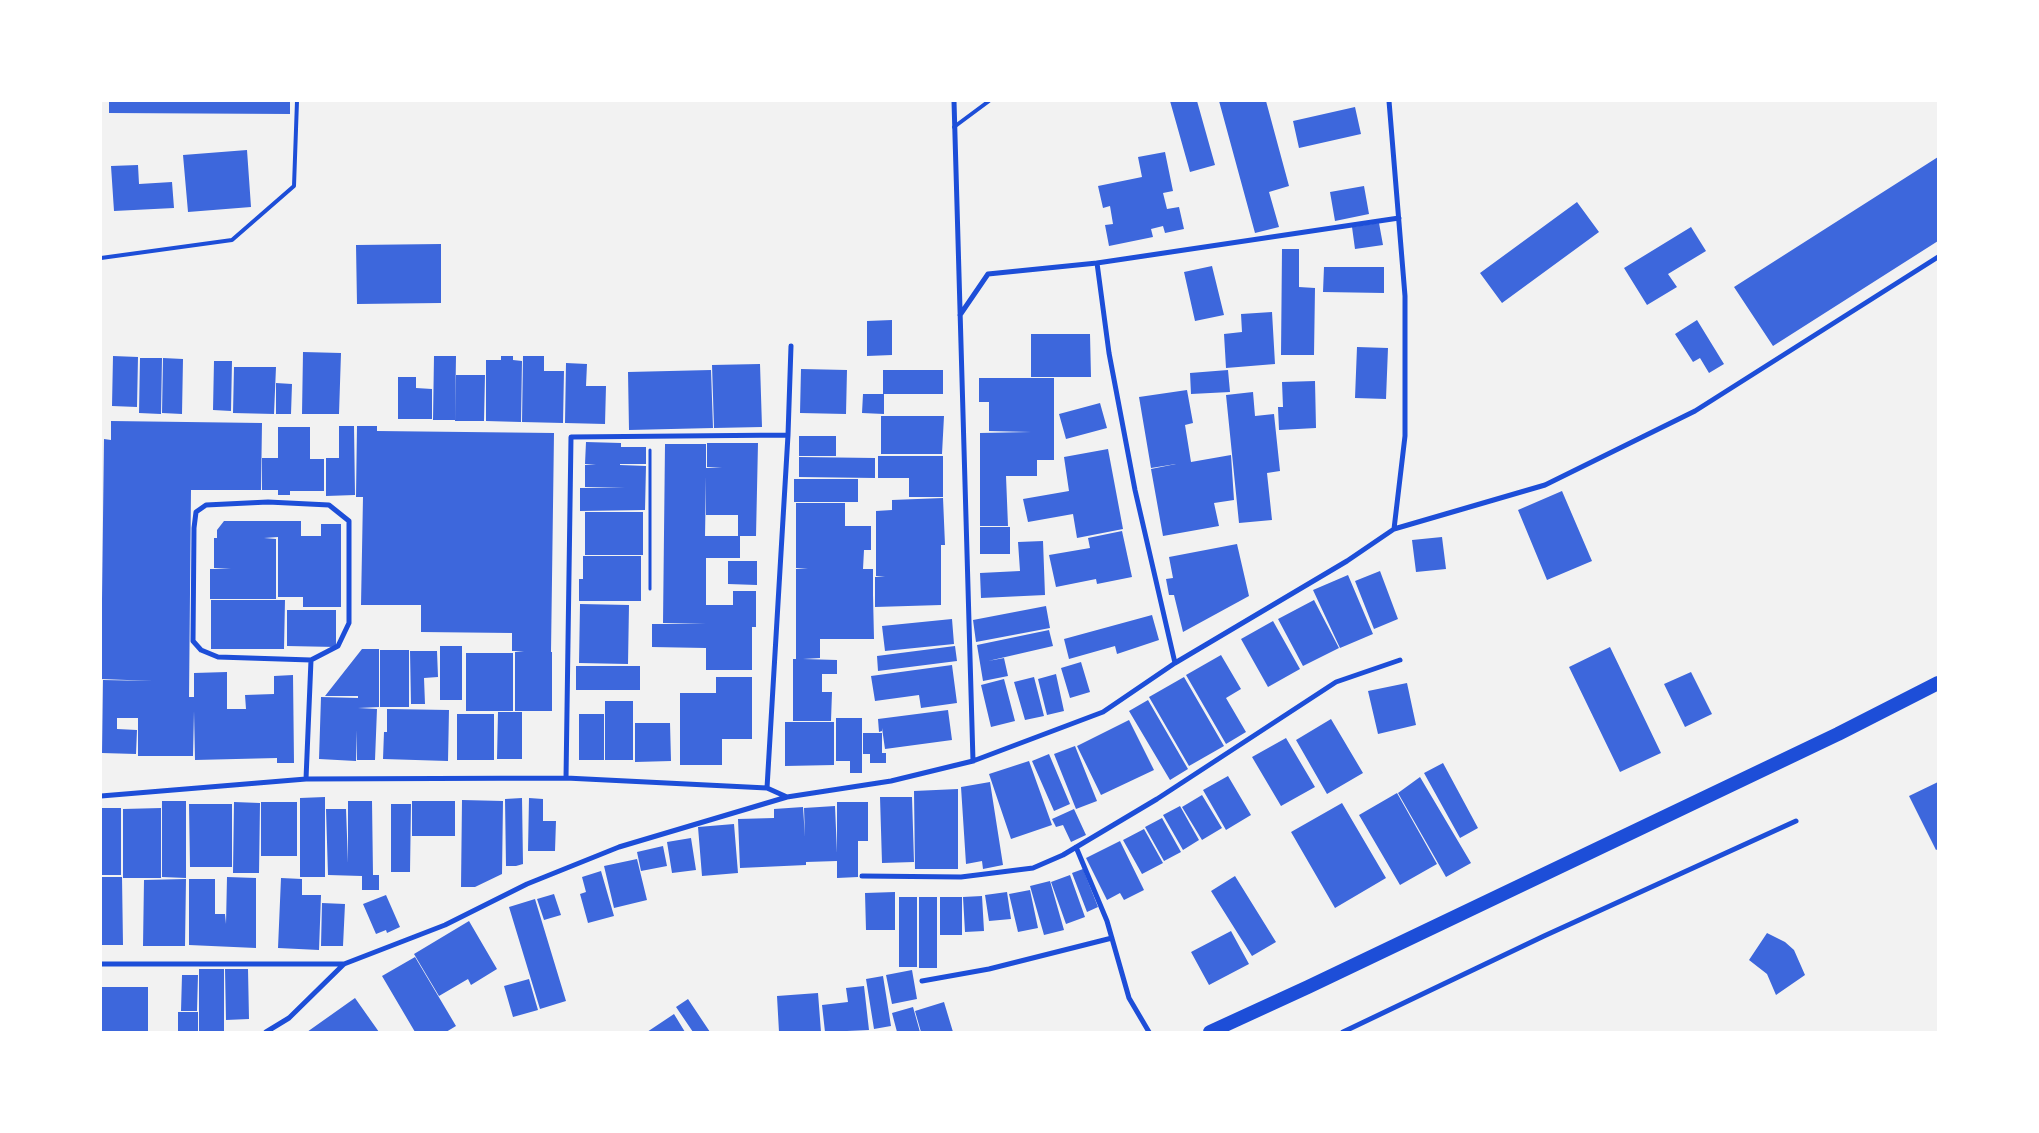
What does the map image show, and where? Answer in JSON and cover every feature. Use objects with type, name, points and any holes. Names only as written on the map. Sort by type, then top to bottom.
[{"type":"highway","points":[[1210,1032],[1838,734],[1938,683]]},
{"type":"street","points":[[954,101],[973,760]]},
{"type":"street","points":[[1389,101],[1405,296],[1405,436],[1394,529]]},
{"type":"street","points":[[960,316],[988,274],[1097,263],[1399,218]]},
{"type":"street","points":[[101,964],[344,964],[445,925],[528,884],[619,847],[787,797],[891,781],[973,760],[1103,712],[1175,663],[1347,561],[1394,529],[1545,485],[1695,411],[1938,258]]},
{"type":"street","points":[[1097,263],[1109,353],[1135,490],[1175,663]]},
{"type":"street","points":[[766,788],[788,435],[790,346]]},
{"type":"street","points":[[566,778],[571,437],[788,435]]},
{"type":"street","points":[[318,503],[329,505],[349,521],[349,623],[338,646],[311,660],[218,657],[201,650],[193,641],[194,528],[196,512],[206,504],[318,503]]},
{"type":"street","points":[[306,779],[311,660]]},
{"type":"street","points":[[862,876],[961,877],[1033,868],[1076,847],[1157,799],[1336,682],[1400,660]]},
{"type":"street","points":[[101,796],[306,779],[566,778],[766,788],[787,797]]},
{"type":"street","points":[[1343,1032],[1553,932],[1796,820]]},
{"type":"street","points":[[1076,847],[1098,897],[1129,998],[1149,1032]]},
{"type":"street","points":[[922,981],[989,969],[1112,938]]},
{"type":"street","points":[[266,1032],[289,1018],[344,964]]},
{"type":"lane","points":[[101,258],[232,240],[294,186],[297,101]]},
{"type":"lane","points":[[954,127],[990,101]]},
{"type":"path","points":[[650,436],[650,589]]},
{"type":"building","points":[[109,101],[290,101],[290,114],[109,113]]},
{"type":"building","points":[[1170,101],[1197,101],[1215,165],[1190,172]]},
{"type":"building","points":[[1219,101],[1266,101],[1289,186],[1269,192],[1279,227],[1255,233]]},
{"type":"building","points":[[1355,107],[1361,134],[1299,148],[1293,121]]},
{"type":"building","points":[[247,150],[251,207],[188,212],[183,155]]},
{"type":"building","points":[[1165,152],[1173,191],[1163,193],[1167,209],[1179,207],[1184,229],[1165,233],[1163,226],[1151,229],[1153,237],[1109,246],[1105,225],[1113,224],[1110,206],[1103,208],[1098,186],[1142,177],[1138,157]]},
{"type":"building","points":[[1938,157],[1938,241],[1773,346],[1734,287]]},
{"type":"building","points":[[138,165],[139,184],[172,182],[174,208],[114,211],[111,166]]},
{"type":"building","points":[[1364,186],[1369,214],[1335,221],[1330,192]]},
{"type":"building","points":[[1577,202],[1599,232],[1502,303],[1480,273]]},
{"type":"building","points":[[1379,223],[1383,245],[1355,249],[1352,227]]},
{"type":"building","points":[[1691,227],[1706,251],[1668,274],[1677,287],[1647,305],[1624,268]]},
{"type":"building","points":[[441,244],[441,303],[357,304],[356,245]]},
{"type":"building","points":[[1282,249],[1299,249],[1299,287],[1315,288],[1314,355],[1281,355]]},
{"type":"building","points":[[1212,266],[1224,315],[1195,321],[1184,272]]},
{"type":"building","points":[[1324,267],[1384,267],[1384,293],[1323,292]]},
{"type":"building","points":[[1272,312],[1275,364],[1226,368],[1224,334],[1242,332],[1241,314]]},
{"type":"building","points":[[892,320],[892,355],[867,356],[867,321]]},
{"type":"building","points":[[1697,320],[1724,364],[1709,373],[1700,358],[1693,362],[1675,334]]},
{"type":"building","points":[[1031,334],[1090,334],[1091,377],[1031,377]]},
{"type":"building","points":[[1357,347],[1388,348],[1386,399],[1355,398]]},
{"type":"building","points":[[303,352],[341,353],[339,414],[302,414]]},
{"type":"building","points":[[113,356],[138,357],[137,407],[112,406]]},
{"type":"building","points":[[434,356],[456,356],[455,420],[433,420]]},
{"type":"building","points":[[501,356],[513,356],[513,360],[522,361],[521,422],[486,421],[486,360],[501,360]]},
{"type":"building","points":[[523,356],[544,356],[544,371],[564,371],[563,423],[522,422]]},
{"type":"building","points":[[140,358],[162,358],[161,414],[139,413]]},
{"type":"building","points":[[163,358],[183,359],[182,414],[162,413]]},
{"type":"building","points":[[214,361],[232,361],[231,411],[213,410]]},
{"type":"building","points":[[566,363],[587,364],[586,386],[606,386],[605,424],[565,423]]},
{"type":"building","points":[[760,364],[762,427],[714,428],[712,365]]},
{"type":"building","points":[[234,367],[276,367],[274,414],[233,413]]},
{"type":"building","points":[[801,369],[847,370],[846,414],[800,413]]},
{"type":"building","points":[[711,370],[713,428],[629,430],[628,372]]},
{"type":"building","points":[[883,370],[943,370],[943,394],[884,394],[884,414],[862,413],[863,394],[883,394]]},
{"type":"building","points":[[1228,370],[1230,392],[1191,394],[1190,373]]},
{"type":"building","points":[[456,375],[485,375],[484,421],[455,421]]},
{"type":"building","points":[[398,377],[416,377],[416,388],[432,389],[432,419],[398,419]]},
{"type":"building","points":[[979,378],[1054,378],[1054,460],[1037,460],[1037,476],[1006,476],[1008,526],[980,526],[980,433],[1031,432],[989,431],[989,402],[979,402]]},
{"type":"building","points":[[1315,381],[1316,428],[1279,430],[1278,407],[1283,407],[1282,382]]},
{"type":"building","points":[[276,383],[292,384],[291,414],[276,414]]},
{"type":"building","points":[[1187,390],[1193,423],[1185,425],[1191,462],[1231,455],[1234,500],[1214,503],[1219,526],[1163,536],[1151,469],[1176,464],[1151,468],[1139,397]]},
{"type":"building","points":[[1253,392],[1255,416],[1274,414],[1280,471],[1267,473],[1272,520],[1239,523],[1226,395]]},
{"type":"building","points":[[1100,403],[1107,428],[1066,439],[1059,414]]},
{"type":"building","points":[[881,416],[944,416],[942,454],[881,454]]},
{"type":"building","points":[[111,421],[262,423],[261,490],[191,490],[189,697],[194,697],[194,673],[227,672],[227,709],[246,709],[245,695],[274,694],[274,676],[293,675],[294,763],[277,763],[277,758],[195,760],[194,711],[193,756],[138,756],[138,718],[117,718],[117,729],[137,730],[136,754],[102,753],[103,680],[153,681],[101,679],[104,439],[111,440]]},
{"type":"building","points":[[339,426],[354,426],[355,495],[326,496],[326,458],[339,458]]},
{"type":"building","points":[[357,426],[377,426],[377,431],[554,433],[552,711],[515,711],[515,652],[524,651],[512,651],[512,633],[421,632],[421,605],[361,605],[363,497],[356,497]]},
{"type":"building","points":[[278,427],[310,427],[310,459],[324,459],[324,491],[290,491],[290,495],[278,495],[278,490],[262,490],[262,458],[278,458]]},
{"type":"building","points":[[799,436],[836,436],[836,456],[799,456]]},
{"type":"building","points":[[586,442],[621,443],[621,447],[646,447],[646,464],[620,464],[646,466],[645,510],[580,511],[580,488],[625,488],[585,487],[585,465],[596,465],[585,464]]},
{"type":"building","points":[[707,443],[758,443],[756,536],[740,536],[740,558],[706,558],[706,605],[733,605],[733,591],[756,591],[756,627],[752,627],[752,670],[706,670],[706,648],[652,647],[652,624],[706,624],[663,623],[665,444],[706,444],[706,468],[722,468],[707,467]],"holes":[[[706,476],[706,515],[738,515],[738,536],[705,536]]]},
{"type":"building","points":[[1108,449],[1123,529],[1077,538],[1073,514],[1028,522],[1023,499],[1069,491],[1064,457]]},
{"type":"building","points":[[878,456],[943,456],[943,497],[909,497],[909,478],[878,478]]},
{"type":"building","points":[[799,457],[875,458],[875,478],[799,477]]},
{"type":"building","points":[[794,479],[858,479],[858,502],[794,502]]},
{"type":"building","points":[[1562,491],[1592,561],[1547,580],[1518,510]]},
{"type":"building","points":[[943,498],[945,545],[941,545],[941,605],[875,607],[875,577],[885,577],[876,576],[876,511],[892,510],[892,500]]},
{"type":"building","points":[[796,503],[845,503],[845,526],[871,526],[871,550],[864,550],[863,569],[873,569],[874,639],[820,639],[820,658],[803,659],[837,660],[837,674],[822,674],[822,692],[832,692],[831,721],[793,721],[793,659],[796,659],[796,569],[808,569],[796,568]]},
{"type":"building","points":[[585,512],[643,512],[643,555],[585,555]]},
{"type":"building","points":[[224,521],[301,521],[301,536],[321,536],[321,524],[341,524],[341,607],[303,607],[303,597],[278,597],[278,537],[264,538],[276,539],[276,599],[210,599],[210,569],[231,569],[214,568],[214,538],[217,538],[217,530]]},
{"type":"building","points":[[980,527],[1010,527],[1010,554],[980,554]]},
{"type":"building","points":[[1122,531],[1132,577],[1097,584],[1096,579],[1056,587],[1049,555],[1090,548],[1088,538]]},
{"type":"building","points":[[1442,537],[1446,569],[1416,572],[1412,540]]},
{"type":"building","points":[[1043,541],[1045,595],[981,598],[980,573],[1020,571],[1018,542]]},
{"type":"building","points":[[1237,544],[1249,596],[1183,632],[1174,595],[1169,595],[1166,579],[1173,578],[1169,557]]},
{"type":"building","points":[[583,556],[641,556],[641,601],[579,601],[579,579],[583,579]]},
{"type":"building","points":[[728,561],[757,561],[757,585],[728,584]]},
{"type":"building","points":[[1380,571],[1398,619],[1374,629],[1355,581]]},
{"type":"building","points":[[1348,575],[1373,634],[1340,648],[1313,590]]},
{"type":"building","points":[[211,600],[285,600],[284,649],[211,649]]},
{"type":"building","points":[[1314,600],[1339,648],[1303,666],[1278,619]]},
{"type":"building","points":[[580,604],[629,605],[628,664],[579,663]]},
{"type":"building","points":[[1046,606],[1050,628],[976,642],[973,620]]},
{"type":"building","points":[[287,610],[336,610],[336,647],[287,646]]},
{"type":"building","points":[[1152,615],[1159,640],[1117,654],[1115,646],[1069,659],[1064,639]]},
{"type":"building","points":[[952,619],[954,644],[885,651],[882,626]]},
{"type":"building","points":[[1273,621],[1300,669],[1268,687],[1241,639]]},
{"type":"building","points":[[1049,630],[1053,646],[988,661],[1004,658],[1008,676],[983,681],[977,645]]},
{"type":"building","points":[[440,646],[462,646],[462,700],[440,700]]},
{"type":"building","points":[[955,646],[957,661],[878,671],[877,656]]},
{"type":"building","points":[[1610,647],[1661,753],[1620,772],[1569,667]]},
{"type":"building","points":[[362,649],[379,649],[379,707],[358,708],[377,709],[375,760],[357,760],[357,730],[356,761],[319,759],[321,697],[358,698],[358,696],[325,696]]},
{"type":"building","points":[[380,650],[409,650],[409,707],[380,707]]},
{"type":"building","points":[[410,651],[437,651],[438,677],[424,678],[425,704],[411,704]]},
{"type":"building","points":[[466,653],[513,653],[513,711],[466,711]]},
{"type":"building","points":[[1221,655],[1241,689],[1226,698],[1246,732],[1226,744],[1186,675]]},
{"type":"building","points":[[1081,662],[1090,692],[1070,698],[1061,668]]},
{"type":"building","points":[[952,665],[957,703],[921,708],[919,695],[875,701],[871,676]]},
{"type":"building","points":[[576,666],[640,666],[640,690],[576,690]]},
{"type":"building","points":[[1691,672],[1712,714],[1685,727],[1664,684]]},
{"type":"building","points":[[1056,674],[1064,711],[1047,715],[1038,679]]},
{"type":"building","points":[[716,677],[752,677],[752,739],[722,739],[722,765],[680,765],[680,693],[716,693]]},
{"type":"building","points":[[1034,677],[1044,716],[1025,720],[1014,682]]},
{"type":"building","points":[[1184,677],[1224,746],[1189,766],[1149,697]]},
{"type":"building","points":[[1004,679],[1015,721],[991,727],[981,685]]},
{"type":"building","points":[[1407,683],[1416,725],[1378,734],[1368,691]]},
{"type":"building","points":[[1148,700],[1188,769],[1170,780],[1129,711]]},
{"type":"building","points":[[605,701],[633,701],[633,760],[605,760]]},
{"type":"building","points":[[387,709],[449,710],[448,761],[383,759],[384,732],[387,732]]},
{"type":"building","points":[[948,710],[952,740],[885,749],[882,728],[882,731],[879,732],[878,719]]},
{"type":"building","points":[[498,712],[522,712],[522,759],[497,759]]},
{"type":"building","points":[[457,714],[494,714],[494,760],[457,760]]},
{"type":"building","points":[[579,714],[604,714],[604,760],[579,760]]},
{"type":"building","points":[[836,718],[862,718],[862,773],[850,773],[850,761],[836,761]]},
{"type":"building","points":[[1331,719],[1363,773],[1327,794],[1296,740]]},
{"type":"building","points":[[1129,720],[1154,770],[1101,795],[1077,746]]},
{"type":"building","points":[[785,722],[834,722],[834,765],[785,766]]},
{"type":"building","points":[[635,723],[670,723],[671,761],[635,762]]},
{"type":"building","points":[[863,733],[882,733],[882,753],[886,753],[886,763],[870,763],[870,754],[863,754]]},
{"type":"building","points":[[1286,738],[1315,787],[1281,806],[1252,757]]},
{"type":"building","points":[[1075,746],[1097,801],[1076,809],[1054,754]]},
{"type":"building","points":[[1049,754],[1070,804],[1054,811],[1032,761]]},
{"type":"building","points":[[1029,761],[1052,825],[1011,839],[989,774]]},
{"type":"building","points":[[1443,763],[1478,828],[1460,838],[1424,773]]},
{"type":"building","points":[[1228,776],[1251,815],[1226,830],[1203,790]]},
{"type":"building","points":[[1420,777],[1471,863],[1446,877],[1398,793]]},
{"type":"building","points":[[990,782],[1003,865],[983,869],[982,861],[966,864],[961,787]]},
{"type":"building","points":[[1938,782],[1938,849],[1936,850],[1909,796]]},
{"type":"building","points":[[958,789],[958,869],[915,869],[914,791]]},
{"type":"building","points":[[1397,793],[1437,864],[1400,885],[1359,815]]},
{"type":"building","points":[[1202,795],[1222,828],[1202,840],[1182,807]]},
{"type":"building","points":[[325,797],[325,877],[300,877],[300,798]]},
{"type":"building","points":[[880,797],[912,797],[914,862],[882,863]]},
{"type":"building","points":[[522,798],[523,864],[506,866],[505,799]]},
{"type":"building","points":[[529,798],[543,799],[543,821],[556,821],[555,851],[528,851]]},
{"type":"building","points":[[462,800],[503,801],[502,874],[475,887],[461,887]]},
{"type":"building","points":[[162,801],[186,801],[186,878],[162,877]]},
{"type":"building","points":[[348,801],[372,801],[373,875],[379,875],[379,890],[362,890],[362,876],[328,875],[326,809],[346,809],[348,863]]},
{"type":"building","points":[[412,801],[455,801],[455,836],[412,836]]},
{"type":"building","points":[[234,802],[260,803],[259,873],[233,873]]},
{"type":"building","points":[[261,802],[297,802],[297,856],[261,856]]},
{"type":"building","points":[[837,802],[868,802],[868,841],[858,841],[858,877],[837,878],[837,861],[806,862],[806,865],[740,868],[738,819],[774,818],[774,809],[803,807],[805,837],[804,808],[835,806],[837,853]]},
{"type":"building","points":[[1342,803],[1386,878],[1335,908],[1291,832]]},
{"type":"building","points":[[189,804],[232,804],[232,867],[190,867]]},
{"type":"building","points":[[391,804],[411,804],[410,872],[391,872]]},
{"type":"building","points":[[1180,806],[1199,840],[1183,850],[1163,815]]},
{"type":"building","points":[[101,808],[121,808],[121,875],[101,875]]},
{"type":"building","points":[[161,808],[161,878],[123,878],[123,809]]},
{"type":"building","points":[[1074,809],[1086,835],[1071,842],[1063,825],[1056,827],[1052,819]]},
{"type":"building","points":[[1162,818],[1181,852],[1164,861],[1145,827]]},
{"type":"building","points":[[734,824],[738,873],[702,876],[698,827]]},
{"type":"building","points":[[1144,829],[1163,863],[1142,874],[1123,840]]},
{"type":"building","points":[[691,838],[696,870],[672,873],[667,842]]},
{"type":"building","points":[[1120,841],[1144,890],[1124,900],[1120,893],[1107,900],[1086,858]]},
{"type":"building","points":[[663,846],[667,866],[641,871],[637,852]]},
{"type":"building","points":[[637,859],[647,900],[614,908],[604,866]]},
{"type":"building","points":[[1083,869],[1098,907],[1087,912],[1072,873]]},
{"type":"building","points":[[601,871],[614,916],[588,923],[580,894],[586,892],[582,877]]},
{"type":"building","points":[[1070,875],[1085,917],[1066,924],[1051,882]]},
{"type":"building","points":[[1235,876],[1276,942],[1252,956],[1211,891]]},
{"type":"building","points":[[101,877],[122,877],[123,945],[101,945]]},
{"type":"building","points":[[227,877],[256,878],[256,948],[189,945],[189,879],[215,879],[215,914],[225,914],[226,924]]},
{"type":"building","points":[[281,878],[302,879],[302,895],[321,895],[319,950],[278,948]]},
{"type":"building","points":[[186,879],[185,946],[143,946],[144,880]]},
{"type":"building","points":[[1050,881],[1064,930],[1044,935],[1030,886]]},
{"type":"building","points":[[1030,890],[1038,928],[1018,932],[1009,894]]},
{"type":"building","points":[[895,892],[895,930],[866,930],[865,893]]},
{"type":"building","points":[[1007,892],[1011,919],[989,921],[985,895]]},
{"type":"building","points":[[554,894],[561,915],[544,920],[537,899]]},
{"type":"building","points":[[386,895],[400,927],[387,933],[386,930],[376,934],[363,904]]},
{"type":"building","points":[[982,896],[984,931],[965,932],[963,897]]},
{"type":"building","points":[[899,897],[917,897],[917,967],[899,967]]},
{"type":"building","points":[[919,897],[937,897],[937,968],[919,968]]},
{"type":"building","points":[[940,897],[962,897],[962,935],[940,935]]},
{"type":"building","points":[[535,899],[566,1001],[540,1009],[509,907]]},
{"type":"building","points":[[322,903],[345,904],[343,946],[321,946]]},
{"type":"building","points":[[469,921],[497,969],[471,985],[468,979],[439,996],[414,954]]},
{"type":"building","points":[[1231,931],[1249,964],[1209,985],[1191,952]]},
{"type":"building","points":[[1767,933],[1785,942],[1794,950],[1805,975],[1776,995],[1767,974],[1749,960]]},
{"type":"building","points":[[415,957],[456,1026],[446,1032],[415,1032],[382,976]]},
{"type":"building","points":[[199,969],[224,969],[224,1032],[199,1032]]},
{"type":"building","points":[[225,969],[248,969],[249,1019],[226,1020]]},
{"type":"building","points":[[912,970],[917,999],[892,1004],[886,975]]},
{"type":"building","points":[[182,975],[198,975],[197,1011],[181,1011]]},
{"type":"building","points":[[883,976],[891,1026],[874,1029],[866,979]]},
{"type":"building","points":[[529,979],[538,1010],[513,1017],[504,986]]},
{"type":"building","points":[[864,986],[869,1030],[825,1032],[822,1005],[848,1002],[846,988]]},
{"type":"building","points":[[101,987],[148,987],[148,1031],[101,1031]]},
{"type":"building","points":[[818,993],[821,1032],[779,1032],[777,996]]},
{"type":"building","points":[[355,998],[379,1032],[307,1032]]},
{"type":"building","points":[[688,999],[710,1032],[693,1032],[676,1007]]},
{"type":"building","points":[[944,1002],[953,1032],[921,1032],[915,1011]]},
{"type":"building","points":[[913,1007],[920,1032],[897,1032],[892,1013]]},
{"type":"building","points":[[178,1012],[198,1012],[198,1032],[178,1032]]},
{"type":"building","points":[[674,1014],[685,1032],[647,1032]]}]
